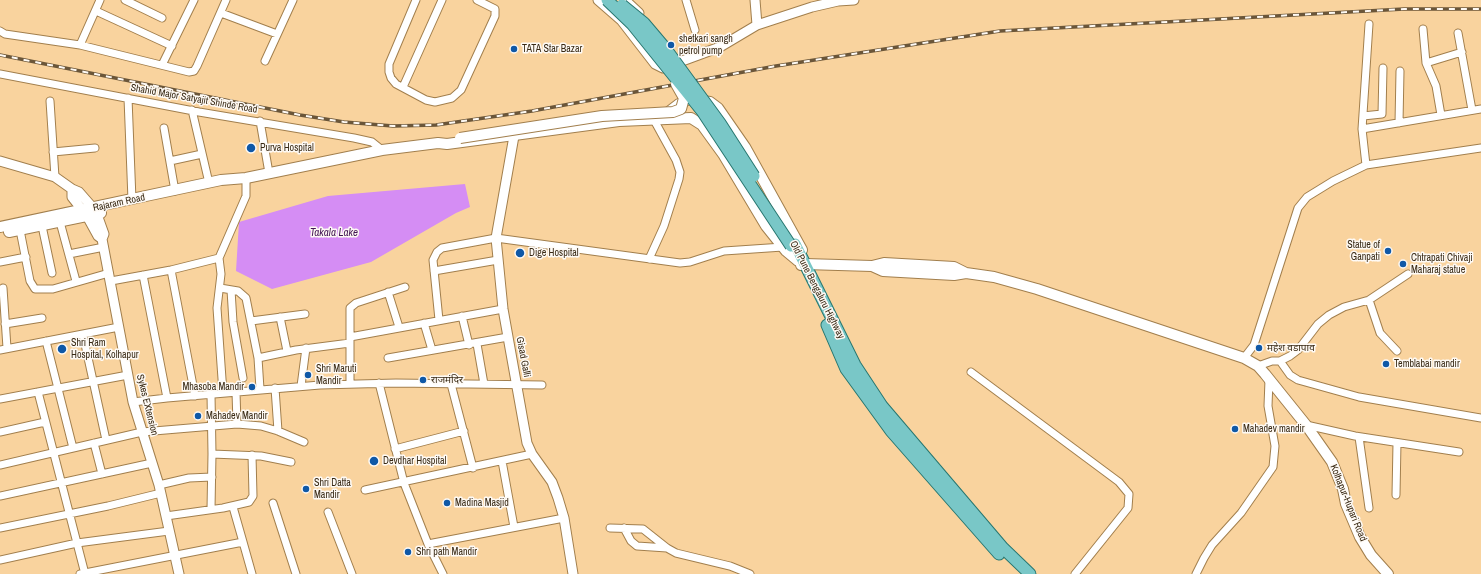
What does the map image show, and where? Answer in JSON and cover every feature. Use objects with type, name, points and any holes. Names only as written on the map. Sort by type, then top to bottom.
[{"type":"main road","name":"Old Pune Bengaluru Highway","points":[[607,0],[632,24],[702,111],[802,262],[855,365],[882,406],[1003,548],[1030,574]]},
{"type":"main road","name":"Old Pune Bengaluru Highway","points":[[615,0],[644,23],[666,49],[720,122],[790,246]]},
{"type":"main road","points":[[438,143],[446,140],[602,116],[673,112],[682,109],[684,98],[671,77],[669,69]]},
{"type":"main road","points":[[658,120],[669,111],[689,99],[710,102],[718,108],[745,147],[769,190],[802,251],[802,262],[872,266],[883,271],[954,275],[966,273],[994,277],[1037,289],[1244,358],[1264,373]]},
{"type":"main road","points":[[438,143],[447,144],[514,136],[619,121],[691,118],[702,125],[723,154],[766,226],[790,246]]},
{"type":"main road","name":"Rajaram Road","points":[[90,212],[132,200],[230,178],[242,178],[382,150],[438,143]]},
{"type":"main road","name":"Rajaram Road","points":[[0,227],[90,212],[232,184],[242,178]]},
{"type":"main road","points":[[0,234],[60,222],[90,212]]},
{"type":"main road","name":"Old Pune Bengaluru Highway","points":[[802,262],[808,285],[851,375],[891,431],[995,551],[1020,574]]},
{"type":"main road","name":"Kolhapur-Hupari Road","points":[[1264,373],[1306,425],[1332,462],[1343,489],[1346,504],[1360,537],[1370,555],[1388,574]]},
{"type":"street","points":[[80,45],[100,0]]},
{"type":"street","points":[[125,0],[162,18]]},
{"type":"street","points":[[162,65],[193,0]]},
{"type":"street","points":[[0,31],[5,34],[80,45],[162,65],[182,72],[194,70],[226,0]]},
{"type":"street","points":[[265,61],[292,0]]},
{"type":"street","points":[[416,0],[389,64],[389,72],[391,78],[403,87],[426,100],[435,102],[452,98],[461,90],[496,12],[494,9],[477,0]]},
{"type":"street","points":[[403,87],[442,0]]},
{"type":"street","points":[[598,0],[621,20],[658,66],[663,68],[681,60],[720,47],[757,25],[838,1],[854,0]]},
{"type":"street","points":[[626,0],[649,23],[681,60]]},
{"type":"street","points":[[686,0],[695,30]]},
{"type":"street","points":[[755,0],[757,25]]},
{"type":"street","points":[[96,10],[172,46]]},
{"type":"street","points":[[221,13],[277,34]]},
{"type":"street","points":[[1366,165],[1362,129],[1369,24]]},
{"type":"street","points":[[1423,29],[1426,63],[1436,86],[1441,115]]},
{"type":"street","points":[[1458,33],[1472,110]]},
{"type":"street","points":[[1426,63],[1462,52]]},
{"type":"street","points":[[1363,116],[1382,114],[1383,68]]},
{"type":"street","points":[[1399,122],[1400,71]]},
{"type":"street","name":"Shahid Major Satyajit Shinde Road","points":[[0,74],[372,142],[382,150]]},
{"type":"street","points":[[128,98],[132,200]]},
{"type":"street","points":[[0,161],[55,177],[50,101]]},
{"type":"street","points":[[1362,129],[1481,109]]},
{"type":"street","points":[[192,110],[209,183]]},
{"type":"street","points":[[649,259],[664,226],[680,172],[658,120]]},
{"type":"street","points":[[260,121],[268,173]]},
{"type":"street","points":[[164,128],[175,191]]},
{"type":"street","name":"Gisad Galli","points":[[514,136],[496,238],[503,309],[525,432],[532,454],[552,482],[564,518],[573,574]]},
{"type":"street","points":[[54,152],[95,148]]},
{"type":"street","points":[[1244,358],[1254,345],[1298,208],[1307,197],[1338,178],[1366,165],[1481,148]]},
{"type":"street","points":[[170,161],[202,154]]},
{"type":"street","name":"Sykes EXtension","points":[[55,177],[72,190],[72,197],[90,212],[104,234],[103,243],[133,402],[160,489],[179,574]]},
{"type":"street","points":[[223,393],[217,308],[221,274],[219,258],[246,196],[242,178]]},
{"type":"street","points":[[60,222],[76,281]]},
{"type":"street","points":[[42,226],[52,273]]},
{"type":"street","points":[[20,230],[30,281],[35,289],[53,289],[76,281],[143,275],[171,270],[219,258]]},
{"type":"street","points":[[439,320],[434,271],[434,255],[442,248],[496,238],[680,263],[690,262],[724,251],[790,246]]},
{"type":"street","points":[[68,254],[103,243]]},
{"type":"street","points":[[0,262],[26,257]]},
{"type":"street","points":[[434,271],[498,260]]},
{"type":"street","points":[[171,270],[195,396]]},
{"type":"street","points":[[1196,574],[1212,545],[1241,513],[1263,484],[1273,467],[1275,446],[1264,373],[1276,360],[1280,361],[1298,350],[1318,324],[1329,315],[1344,307],[1369,300],[1408,274]]},
{"type":"street","points":[[143,275],[167,398]]},
{"type":"street","points":[[350,384],[349,312],[352,305],[405,287]]},
{"type":"street","points":[[3,288],[2,306],[5,324],[4,349],[119,327]]},
{"type":"street","points":[[220,288],[238,291],[244,295],[258,358],[260,389]]},
{"type":"street","points":[[231,290],[232,322],[243,378]]},
{"type":"street","points":[[388,292],[399,327]]},
{"type":"street","points":[[1369,300],[1380,333],[1397,351]]},
{"type":"street","points":[[258,358],[287,351],[350,340],[399,327],[503,309]]},
{"type":"street","points":[[251,321],[305,314]]},
{"type":"street","points":[[462,316],[469,345]]},
{"type":"street","points":[[280,317],[287,351]]},
{"type":"street","points":[[5,324],[42,318]]},
{"type":"street","points":[[424,323],[432,350]]},
{"type":"street","points":[[83,334],[106,440]]},
{"type":"street","points":[[388,358],[508,338]]},
{"type":"street","points":[[46,341],[73,448]]},
{"type":"street","points":[[477,344],[484,384]]},
{"type":"street","points":[[301,386],[306,348]]},
{"type":"street","points":[[1280,361],[1290,375],[1298,380],[1359,397],[1481,418]]},
{"type":"street","points":[[971,372],[1119,482],[1129,494],[1128,508],[1075,574]]},
{"type":"street","points":[[0,399],[128,375]]},
{"type":"street","points":[[133,402],[301,386],[350,384],[542,385]]},
{"type":"street","points":[[379,384],[404,483],[428,544],[443,574]]},
{"type":"street","points":[[451,384],[473,468]]},
{"type":"street","points":[[275,388],[278,431]]},
{"type":"street","points":[[38,392],[77,543],[83,574],[243,542]]},
{"type":"street","points":[[236,392],[237,424]]},
{"type":"street","points":[[211,394],[211,509]]},
{"type":"street","points":[[0,432],[45,422]]},
{"type":"street","points":[[0,465],[142,432],[237,424],[261,426],[278,431],[304,442]]},
{"type":"street","points":[[1306,425],[1359,437],[1459,452]]},
{"type":"street","points":[[395,449],[464,431]]},
{"type":"street","points":[[1359,437],[1369,508]]},
{"type":"street","points":[[94,443],[102,474]]},
{"type":"street","points":[[1396,443],[1396,495]]},
{"type":"street","points":[[212,454],[252,455],[291,462]]},
{"type":"street","points":[[366,490],[404,483],[532,454]]},
{"type":"street","points":[[166,516],[233,507],[246,504],[252,500],[252,455]]},
{"type":"street","points":[[502,461],[514,527]]},
{"type":"street","points":[[0,496],[152,463]]},
{"type":"street","points":[[0,528],[69,515],[160,489],[189,478],[212,477]]},
{"type":"street","points":[[273,503],[296,574]]},
{"type":"street","points":[[233,507],[252,574]]},
{"type":"street","points":[[328,512],[352,574]]},
{"type":"street","points":[[428,544],[564,518]]},
{"type":"street","points":[[610,528],[643,528],[667,548],[676,553],[730,566],[750,574]]},
{"type":"street","points":[[624,528],[631,541],[637,546],[667,548]]},
{"type":"street","points":[[0,560],[77,543],[169,531]]},
{"type":"water","name":"Takala Lake","points":[[465,184],[470,207],[456,213],[371,262],[272,289],[236,271],[239,222],[328,196]]},
{"type":"railway","points":[[0,55],[300,115],[344,122],[393,126],[436,125],[532,111],[776,66],[1000,31],[1404,9],[1481,9]]},
{"type":"place","name":"shetkari sangh petrol pump","points":[[671,45]]},
{"type":"place","name":"TATA Star Bazar","points":[[514,49]]},
{"type":"place","name":"Purva Hospital","points":[[251,148]]},
{"type":"place","name":"Statue of Ganpati","points":[[1388,251]]},
{"type":"place","name":"Dige Hospital","points":[[520,253]]},
{"type":"place","name":"Chtrapati Chivaji Maharaj statue","points":[[1403,264]]},
{"type":"place","name":"महेश वडापाव","points":[[1259,348]]},
{"type":"place","name":"Shri Ram Hospital, Kolhapur","points":[[62,349]]},
{"type":"place","name":"Temblabai mandir","points":[[1386,364]]},
{"type":"place","name":"Shri Maruti Mandir","points":[[308,375]]},
{"type":"place","name":"राजमंदिर","points":[[423,380]]},
{"type":"place","name":"Mhasoba Mandir","points":[[252,387]]},
{"type":"place","name":"Mahadev Mandir","points":[[198,416]]},
{"type":"place","name":"Mahadev mandir","points":[[1235,429]]},
{"type":"place","name":"Devdhar Hospital","points":[[374,461]]},
{"type":"place","name":"Shri Datta Mandir","points":[[306,489]]},
{"type":"place","name":"Madina Masjid","points":[[447,503]]},
{"type":"place","name":"Shri path Mandir","points":[[408,552]]}]
